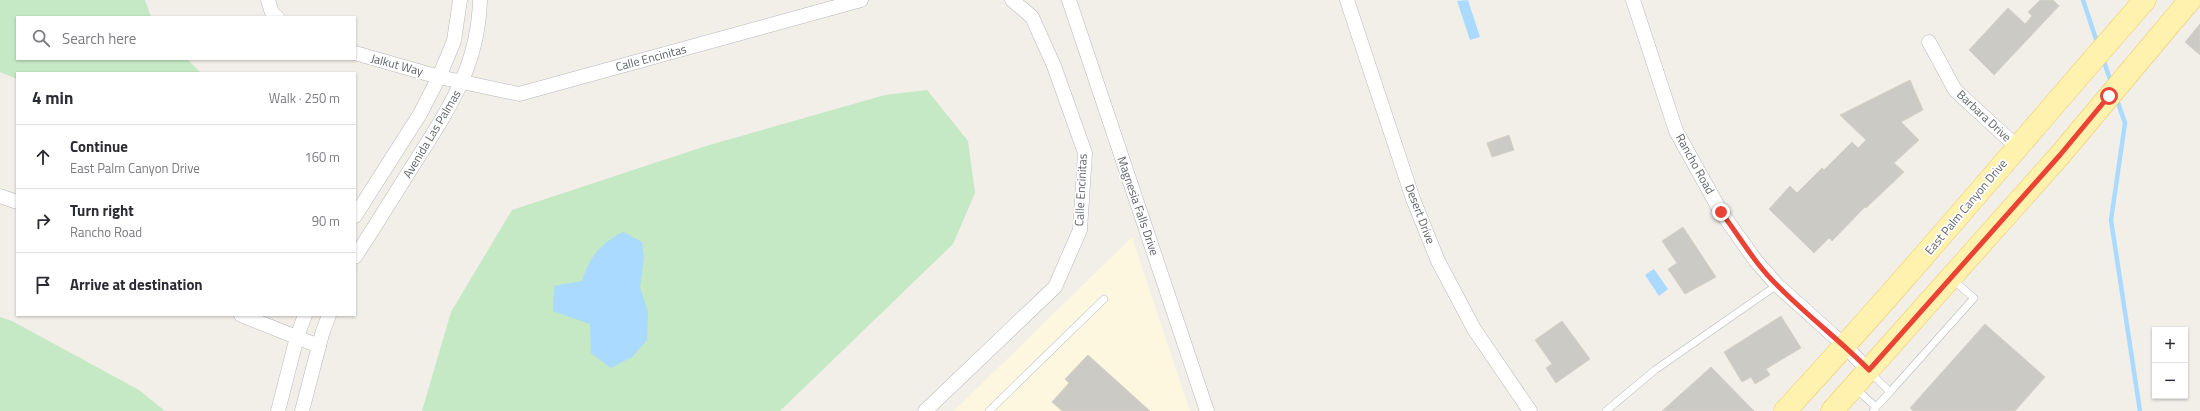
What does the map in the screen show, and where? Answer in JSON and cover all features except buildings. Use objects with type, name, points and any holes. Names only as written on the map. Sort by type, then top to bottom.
[{"type":"main road","name":"East Palm Canyon Drive","points":[[1785,411],[1845,346],[1958,218],[2033,128],[2145,0]]},
{"type":"main road","points":[[1832,411],[2060,155],[2183,8]]},
{"type":"street","points":[[268,0],[272,13],[276,16]]},
{"type":"street","name":"Avenida Las Palmas","points":[[356,214],[420,114],[439,77],[454,41],[460,0]]},
{"type":"street","name":"Avenida Las Palmas","points":[[356,256],[443,119],[463,82],[473,52],[480,16],[480,0]]},
{"type":"street","name":"Calle Encinitas","points":[[439,77],[519,94],[860,0]]},
{"type":"street","name":"Calle Encinitas","points":[[926,411],[1055,287],[1080,230],[1085,152],[1054,66],[1032,17],[1012,0]]},
{"type":"street","name":"Magnesia Falls Drive","points":[[1069,0],[1207,411]]},
{"type":"street","name":"Desert Drive","points":[[1347,0],[1414,199],[1438,261],[1474,329],[1530,411]]},
{"type":"street","name":"Rancho Road","points":[[1633,0],[1676,131],[1721,212],[1756,261],[1777,286],[1845,346],[1869,370]]},
{"type":"street","name":"Barbara Drive","points":[[1929,42],[1955,90],[2017,147]]},
{"type":"street","name":"Jalkut Way","points":[[356,53],[439,77]]},
{"type":"street","points":[[0,196],[16,202]]},
{"type":"street","points":[[244,316],[319,346]]},
{"type":"street","points":[[278,411],[297,337],[305,316]]},
{"type":"street","points":[[302,411],[319,346],[329,316]]},
{"type":"lane","points":[[1853,387],[1874,409],[1890,392],[1974,298],[1952,278]]},
{"type":"lane","points":[[1606,411],[1655,370],[1777,286]]},
{"type":"lane","points":[[989,411],[1104,299]]},
{"type":"lane","points":[[1869,370],[1890,392]]},
{"type":"shaded area","points":[[1132,237],[1190,411],[954,411]]},
{"type":"green space","points":[[0,0],[145,0],[151,16],[16,16],[16,60],[188,60],[200,72],[16,72],[16,79],[0,72]]},
{"type":"green space","points":[[927,90],[968,141],[975,193],[953,244],[780,411],[422,411],[451,312],[512,210],[706,146],[885,95]]},
{"type":"green space","points":[[0,317],[12,321],[139,390],[165,411],[0,411]]},
{"type":"water","points":[[1468,0],[1480,37],[1470,40],[1457,1]]},
{"type":"water","points":[[623,232],[642,242],[644,258],[640,287],[648,312],[647,340],[632,357],[611,368],[591,353],[590,324],[553,311],[554,286],[582,281],[593,257],[602,246]]},
{"type":"water","points":[[1654,269],[1668,289],[1659,296],[1645,275]]},
{"type":"waterway","points":[[2083,0],[2098,45]]},
{"type":"waterway","points":[[2103,59],[2112,85]]},
{"type":"waterway","points":[[2116,97],[2125,123],[2111,220],[2140,411]]},
{"type":"route","points":[[1721,212],[1749,249],[1764,272],[1777,286],[1845,346],[1869,370],[2060,155],[2109,96]]}]
